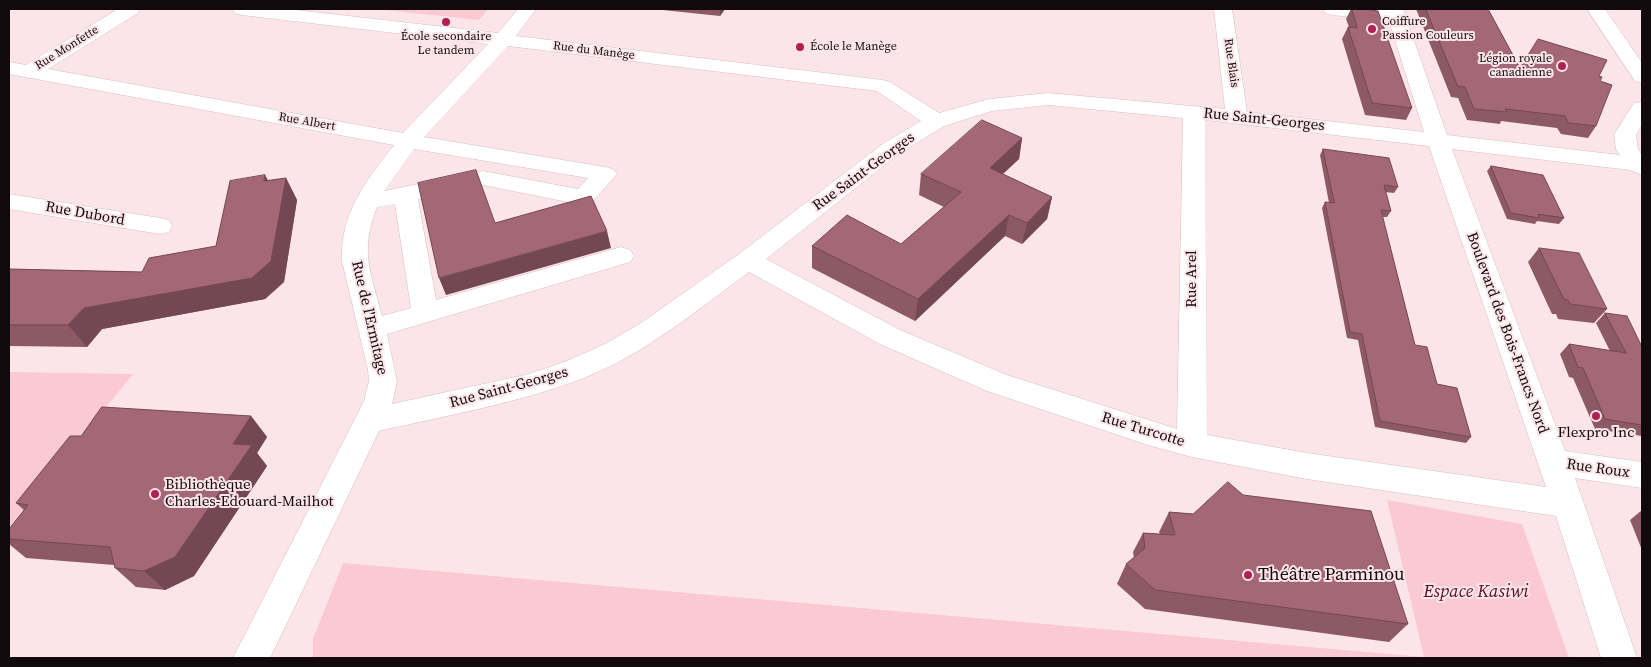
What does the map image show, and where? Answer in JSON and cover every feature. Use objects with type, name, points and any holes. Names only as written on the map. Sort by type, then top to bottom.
[{"type":"street","name":"Rue Monfette","points":[[19,70],[131,9]]},
{"type":"street","name":"Rue du Manège","points":[[242,9],[883,86],[936,121]]},
{"type":"street","name":"Rue de l'Ermitage","points":[[251,658],[371,421],[379,401],[383,381],[355,262],[354,242],[367,202],[373,188],[408,141],[503,40],[527,9]]},
{"type":"street","name":"Rue Blais","points":[[1224,9],[1237,117]]},
{"type":"street","points":[[1332,9],[1396,13]]},
{"type":"street","points":[[1596,9],[1642,77]]},
{"type":"street","name":"Boulevard des Bois-Francs Nord","points":[[1396,13],[1438,140],[1554,462],[1618,658]]},
{"type":"street","name":"Rue Albert","points":[[19,70],[408,141],[605,174],[583,198],[483,178],[405,194]]},
{"type":"street","name":"Rue Saint-Georges","points":[[371,421],[497,394],[578,369],[651,330],[748,260],[892,148],[936,121],[989,105],[1048,99],[1194,112],[1438,140],[1640,166]]},
{"type":"street","points":[[1640,166],[1628,149],[1625,135],[1642,108]]},
{"type":"street","name":"Rue Arel","points":[[1192,445],[1194,112]]},
{"type":"street","points":[[367,202],[405,194],[425,313]]},
{"type":"street","name":"Rue Dubord","points":[[9,201],[160,226]]},
{"type":"street","points":[[371,329],[621,256]]},
{"type":"street","name":"Rue Turcotte","points":[[748,260],[890,336],[997,383],[1131,428],[1192,445],[1307,466],[1567,504]]},
{"type":"street","name":"Rue Roux","points":[[1554,462],[1642,475]]},
{"type":"green space","points":[[375,9],[488,9],[479,20]]},
{"type":"green space","points":[[9,372],[133,374],[9,527]]},
{"type":"green space","name":"Espace Kasiwi","points":[[1387,500],[1522,524],[1569,658],[313,658],[313,639],[343,563],[1424,657]]},
{"type":"building","points":[[1352,9],[1378,11],[1412,108],[1372,103],[1348,27],[1357,28]]},
{"type":"building","points":[[1426,9],[1488,9],[1520,68],[1538,39],[1607,60],[1599,76],[1602,77],[1600,81],[1612,85],[1596,126],[1568,123],[1565,116],[1505,109],[1507,112],[1474,109],[1465,87],[1458,86]]},
{"type":"building","points":[[982,120],[1022,138],[990,168],[1052,197],[1027,223],[1009,215],[918,299],[812,246],[847,215],[901,244],[961,192],[921,174]]},
{"type":"building","points":[[1323,149],[1389,158],[1398,187],[1384,185],[1391,211],[1381,210],[1415,345],[1427,347],[1437,384],[1457,388],[1471,437],[1380,421],[1362,334],[1350,332],[1325,202],[1334,203]]},
{"type":"building","points":[[1491,166],[1543,175],[1564,218],[1538,214],[1539,218],[1511,213]]},
{"type":"building","points":[[476,170],[495,223],[591,196],[607,231],[439,278],[418,183]]},
{"type":"building","points":[[265,175],[264,181],[286,178],[271,261],[252,278],[84,308],[68,325],[9,325],[9,269],[142,272],[149,258],[216,246],[230,181]]},
{"type":"building","points":[[1539,248],[1579,253],[1607,309],[1570,304],[1568,300],[1564,299]]},
{"type":"building","points":[[1605,313],[1627,316],[1642,347],[1642,425],[1605,419],[1583,368],[1578,367],[1569,344],[1626,353]]},
{"type":"building","name":"Bibliothèque Charles-Edouard-Mailhot","points":[[102,407],[251,416],[233,444],[252,445],[175,557],[144,571],[115,568],[110,547],[9,539],[9,529],[28,505],[16,503],[70,436],[81,436]]},
{"type":"building","name":"Théâtre Parminou","points":[[1228,482],[1243,495],[1371,511],[1408,624],[1155,590],[1126,564],[1145,548],[1143,533],[1175,535],[1169,512],[1193,514]]},
{"type":"place","name":"École secondaire Le tandem","points":[[446,22]]},
{"type":"place","name":"Coiffure Passion Couleurs","points":[[1372,29]]},
{"type":"place","name":"École le Manège","points":[[800,47]]},
{"type":"place","name":"Légion royale canadienne","points":[[1562,66]]},
{"type":"place","name":"Flexpro Inc","points":[[1596,416]]},
{"type":"place","name":"Bibliothèque Charles-Edouard-Mailhot","points":[[155,494]]},
{"type":"place","name":"Théâtre Parminou","points":[[1248,575]]}]
